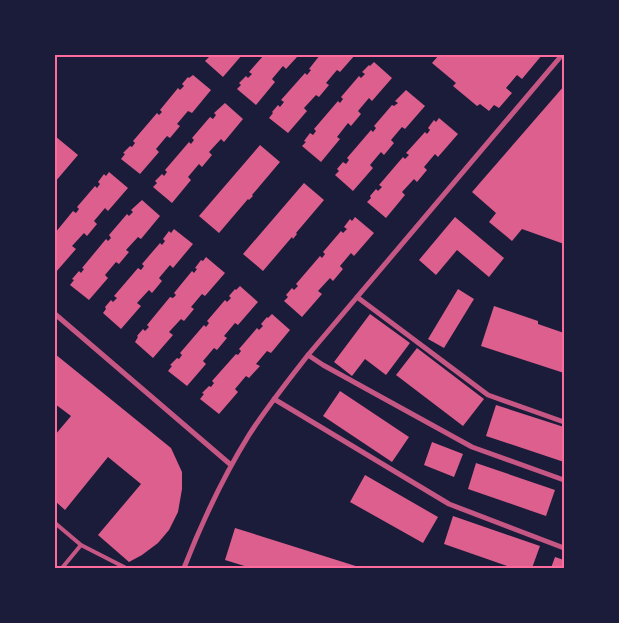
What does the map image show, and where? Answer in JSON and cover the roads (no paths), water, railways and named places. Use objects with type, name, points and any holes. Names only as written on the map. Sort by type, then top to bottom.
[{"type":"street","points":[[184,568],[202,523],[231,465],[274,399],[308,354],[562,55]]},
{"type":"street","points":[[357,297],[488,395],[564,422]]},
{"type":"street","points":[[55,314],[231,465]]},
{"type":"street","points":[[308,354],[323,365],[472,446],[564,480]]},
{"type":"street","points":[[274,399],[449,504],[564,548]]},
{"type":"lane","points":[[55,524],[82,545],[126,568]]},
{"type":"lane","points":[[62,568],[82,545]]}]
